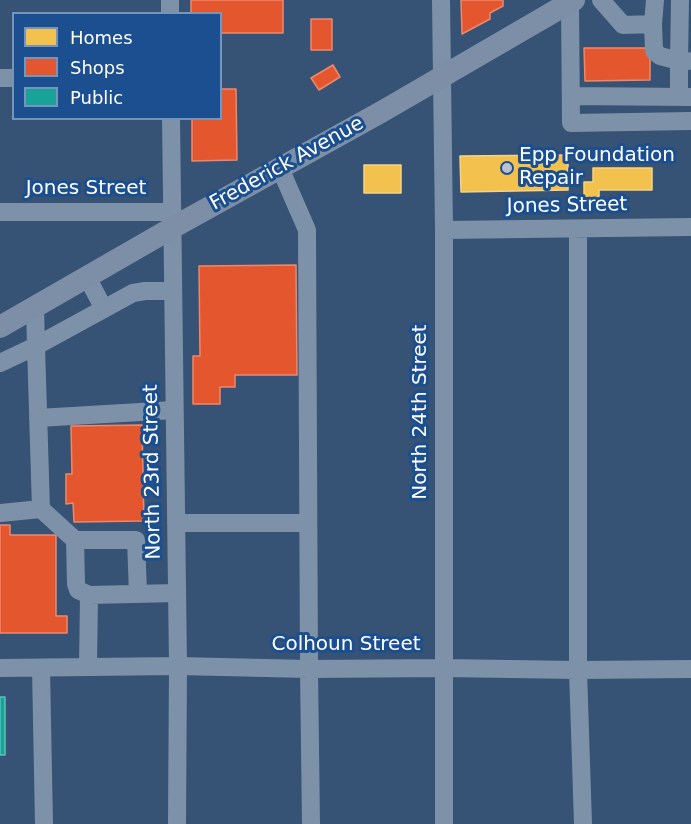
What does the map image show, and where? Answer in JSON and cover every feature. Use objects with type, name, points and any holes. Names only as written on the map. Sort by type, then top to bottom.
[{"type":"main road","name":"Frederick Avenue","points":[[0,327],[87,277],[171,220],[280,168],[572,1]]},
{"type":"street","name":"North 24th Street","points":[[441,0],[444,230],[444,824]]},
{"type":"street","points":[[601,0],[623,25],[653,24]]},
{"type":"street","points":[[655,0],[654,51],[660,56],[685,61]]},
{"type":"street","points":[[571,96],[685,97],[685,61],[680,0]]},
{"type":"street","points":[[572,1],[571,123],[691,121]]},
{"type":"street","name":"North 23rd Street","points":[[171,120],[178,666],[177,824]]},
{"type":"street","points":[[280,168],[307,230],[311,824]]},
{"type":"street","name":"Jones Street","points":[[0,212],[171,220]]},
{"type":"street","name":"Jones Street","points":[[444,230],[691,227]]},
{"type":"street","points":[[578,229],[578,670],[583,824]]},
{"type":"street","points":[[87,277],[104,309]]},
{"type":"street","points":[[0,363],[133,293],[173,291]]},
{"type":"street","points":[[34,307],[41,509],[75,540],[136,540],[138,594]]},
{"type":"street","points":[[38,418],[174,410]]},
{"type":"street","points":[[0,513],[41,509]]},
{"type":"street","points":[[176,523],[308,523]]},
{"type":"street","points":[[75,540],[78,590],[89,595],[177,593]]},
{"type":"street","points":[[88,667],[89,595]]},
{"type":"street","name":"Colhoun Street","points":[[0,668],[178,666],[309,669],[691,669]]},
{"type":"street","points":[[41,668],[44,824]]},
{"type":"building: Homes","points":[[568,155],[568,190],[461,192],[460,156]]},
{"type":"building: Homes","points":[[364,165],[401,165],[401,193],[364,193]]},
{"type":"building: Homes","points":[[593,168],[652,168],[652,190],[599,190],[599,201],[584,201],[584,182],[593,182]]},
{"type":"building: Shops","points":[[191,0],[283,0],[283,33],[222,33],[222,12],[191,12]]},
{"type":"building: Shops","points":[[461,0],[503,0],[503,6],[490,13],[490,19],[462,34]]},
{"type":"building: Shops","points":[[311,19],[332,19],[332,50],[311,50]]},
{"type":"building: Shops","points":[[584,48],[650,48],[650,80],[585,81]]},
{"type":"building: Shops","points":[[333,65],[340,77],[319,90],[311,78]]},
{"type":"building: Shops","points":[[222,89],[236,89],[237,160],[192,161],[192,120],[222,120]]},
{"type":"building: Shops","points":[[296,265],[297,375],[235,375],[235,387],[220,387],[220,404],[193,404],[193,356],[200,356],[199,266]]},
{"type":"building: Shops","points":[[142,425],[144,521],[74,522],[73,503],[66,504],[66,474],[72,474],[71,426]]},
{"type":"building: Shops","points":[[0,525],[10,525],[10,535],[56,535],[56,616],[67,616],[67,633],[0,633]]},
{"type":"building: Public","points":[[0,697],[5,697],[5,755],[0,755]]},
{"type":"place","name":"Epp Foundation Repair","points":[[507,168]]}]
